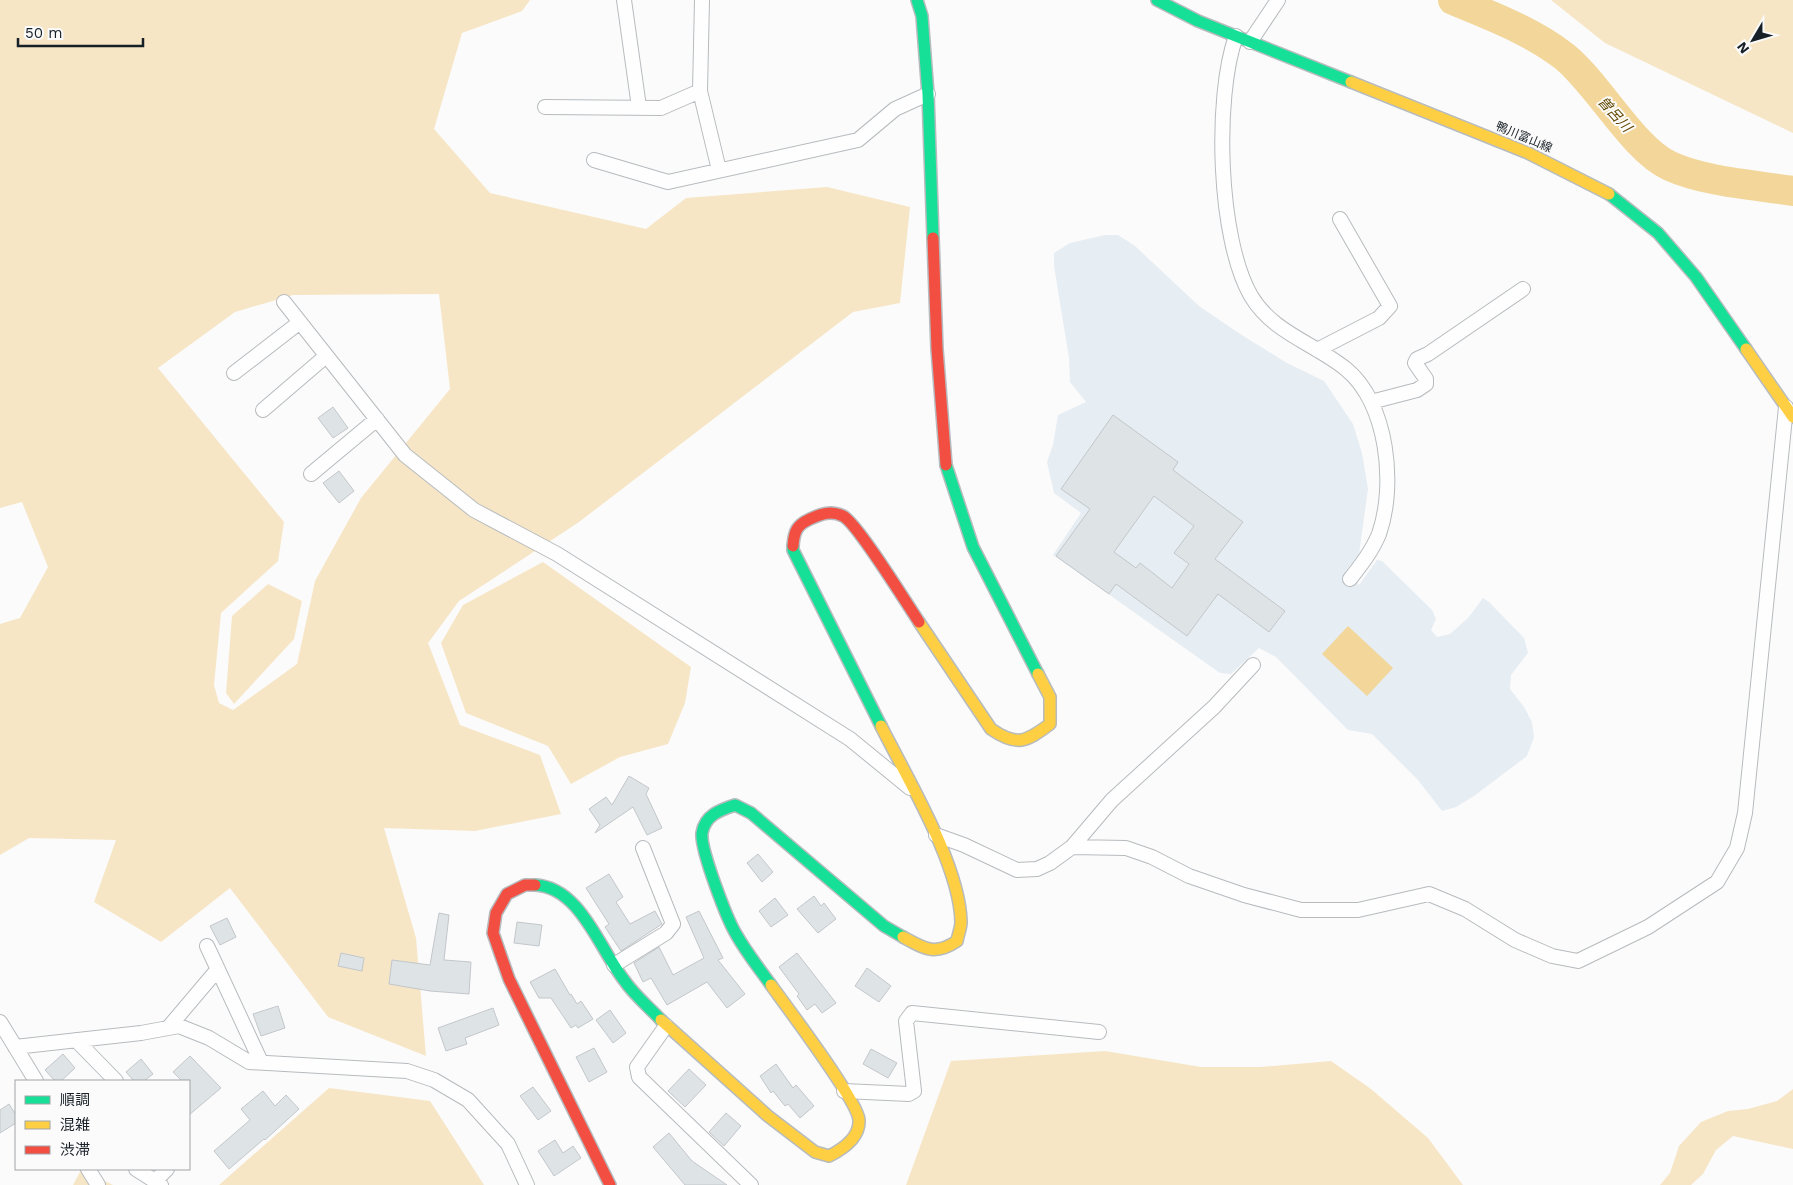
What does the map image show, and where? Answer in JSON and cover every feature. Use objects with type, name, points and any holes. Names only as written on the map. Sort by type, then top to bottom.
[{"type":"street","points":[[624,0],[639,107]]},
{"type":"street","points":[[702,0],[700,91],[719,170]]},
{"type":"street","points":[[610,1185],[509,978],[493,932],[496,913],[507,894],[525,885],[547,886],[565,895],[576,907],[624,981],[666,1026],[768,1116],[814,1152],[829,1156],[842,1149],[856,1135],[859,1119],[844,1090],[735,933],[706,858],[702,833],[708,817],[719,810],[735,805],[751,813],[884,926],[925,949],[944,950],[957,941],[961,923],[955,889],[936,835],[793,550],[794,534],[800,524],[811,517],[825,512],[844,516],[864,540],[991,729],[1005,740],[1020,743],[1033,738],[1050,724],[1050,697],[973,548],[945,463],[937,349],[928,94],[922,16],[917,0]]},
{"type":"street","name":"鴨川富山線","points":[[1157,0],[1198,21],[1528,153],[1606,192],[1652,228],[1684,263],[1727,320],[1790,412]]},
{"type":"street","points":[[1250,42],[1278,0]]},
{"type":"street","points":[[1236,36],[1227,71],[1222,127],[1227,200],[1240,266],[1252,296],[1269,318],[1357,380],[1371,402],[1386,455],[1388,492],[1383,518],[1375,542],[1350,578]]},
{"type":"street","points":[[545,107],[661,108],[700,91]]},
{"type":"street","points":[[594,160],[668,182],[858,140],[895,109],[928,94]]},
{"type":"street","points":[[1317,350],[1379,318],[1390,306],[1340,219]]},
{"type":"street","points":[[1371,402],[1401,395],[1426,384],[1426,379],[1414,363],[1417,358],[1428,354],[1523,289]]},
{"type":"street","points":[[284,302],[405,455],[474,510],[557,554],[850,739],[916,793]]},
{"type":"street","points":[[234,373],[300,322]]},
{"type":"street","points":[[263,410],[326,356]]},
{"type":"street","points":[[1072,846],[1126,848],[1152,857],[1190,876],[1244,895],[1301,910],[1358,910],[1429,894],[1465,909],[1515,940],[1552,956],[1578,961],[1648,928],[1717,882],[1738,848],[1745,813],[1790,412]]},
{"type":"street","points":[[311,474],[377,419]]},
{"type":"street","points":[[936,835],[964,845],[1017,870],[1037,868],[1050,863],[1072,846],[1112,800],[1214,707],[1253,665]]},
{"type":"street","points":[[614,965],[666,933],[674,924],[643,848]]},
{"type":"street","points":[[207,946],[261,1062]]},
{"type":"street","points":[[168,1028],[218,969]]},
{"type":"street","points":[[844,1090],[909,1094],[914,1091],[906,1021],[912,1013],[1098,1032]]},
{"type":"street","points":[[0,1022],[35,1080]]},
{"type":"street","points":[[15,1047],[179,1026],[208,1038],[249,1062],[407,1071],[434,1080],[468,1100],[508,1144],[527,1185]]},
{"type":"street","points":[[666,1026],[637,1067],[639,1077],[751,1185]]},
{"type":"street","points":[[76,1040],[115,1080]]},
{"type":"street","points":[[89,1170],[98,1185]]},
{"type":"street","points":[[138,1170],[158,1183],[167,1170]]},
{"type":"shaded area","points":[[0,0],[530,0],[522,11],[462,33],[434,129],[490,193],[646,229],[686,198],[827,187],[910,207],[900,303],[853,312],[579,522],[459,601],[428,643],[460,725],[540,755],[561,814],[475,831],[384,828],[416,938],[426,1056],[328,1017],[230,888],[161,942],[94,902],[116,840],[29,838],[0,855],[0,624],[20,618],[48,567],[22,502],[0,508]],"holes":[[[439,294],[450,389],[361,498],[315,581],[297,664],[233,710],[219,703],[214,685],[221,613],[278,561],[284,522],[158,368],[235,312],[293,295]]]},
{"type":"shaded area","points":[[1551,0],[1793,0],[1793,133],[1605,43]]},
{"type":"shaded area","points":[[1105,235],[1118,235],[1135,246],[1199,306],[1240,334],[1287,363],[1324,381],[1353,424],[1362,453],[1368,489],[1359,554],[1345,572],[1359,585],[1377,560],[1382,561],[1432,610],[1436,619],[1431,630],[1437,637],[1450,634],[1468,618],[1483,598],[1524,638],[1528,653],[1511,675],[1510,689],[1524,707],[1532,722],[1534,737],[1527,756],[1474,796],[1456,807],[1442,811],[1418,780],[1372,734],[1348,730],[1276,657],[1259,648],[1231,674],[1220,673],[1053,555],[1081,513],[1054,493],[1047,462],[1053,445],[1058,415],[1086,402],[1070,382],[1069,358],[1054,266],[1054,253],[1070,243]]},
{"type":"shaded area","points":[[543,562],[691,667],[685,703],[668,744],[620,757],[571,784],[548,746],[466,713],[441,643],[463,605]]},
{"type":"shaded area","points":[[268,584],[302,601],[294,639],[234,704],[226,693],[232,616]]},
{"type":"shaded area","points":[[1348,626],[1393,668],[1367,696],[1322,654]]},
{"type":"shaded area","points":[[1105,1051],[1201,1067],[1260,1067],[1331,1061],[1371,1089],[1428,1138],[1463,1185],[906,1185],[951,1061]]},
{"type":"shaded area","points":[[329,1088],[430,1101],[484,1185],[219,1185]]},
{"type":"shaded area","points":[[1793,1089],[1793,1149],[1733,1136],[1716,1150],[1703,1174],[1691,1185],[1660,1185],[1670,1173],[1679,1146],[1701,1122],[1728,1111],[1748,1109],[1777,1101]]},
{"type":"shaded area","points":[[81,1170],[113,1185],[73,1185]]},
{"type":"building","points":[[333,407],[348,428],[333,438],[318,418]]},
{"type":"building","points":[[1113,415],[1178,462],[1173,470],[1243,522],[1215,559],[1285,611],[1269,632],[1218,594],[1187,636],[1116,584],[1109,594],[1056,556],[1090,509],[1061,489]],"holes":[[[1154,496],[1194,526],[1174,553],[1189,564],[1172,588],[1140,563],[1136,568],[1114,552]]]},
{"type":"building","points":[[339,471],[354,491],[339,503],[323,483]]},
{"type":"building","points":[[629,776],[649,788],[646,794],[662,828],[647,835],[633,807],[595,833],[600,825],[589,809],[606,797],[612,805]]},
{"type":"building","points":[[758,854],[773,872],[762,882],[747,863]]},
{"type":"building","points":[[609,874],[623,897],[616,902],[630,924],[655,911],[662,924],[621,951],[605,927],[609,924],[586,888]]},
{"type":"building","points":[[814,896],[821,906],[824,903],[836,919],[818,933],[797,909]]},
{"type":"building","points":[[775,898],[788,915],[771,927],[759,911]]},
{"type":"building","points":[[699,911],[723,958],[718,960],[745,994],[727,1008],[707,982],[667,1005],[651,978],[643,982],[634,963],[659,947],[673,975],[704,958],[686,917]]},
{"type":"building","points":[[439,913],[449,915],[444,960],[471,962],[469,994],[430,991],[389,984],[392,960],[430,965]]},
{"type":"building","points":[[227,918],[236,937],[220,945],[210,926]]},
{"type":"building","points":[[517,922],[542,925],[539,946],[514,943]]},
{"type":"building","points":[[341,953],[364,958],[362,971],[338,966]]},
{"type":"building","points":[[797,953],[836,1003],[822,1013],[815,1004],[807,1010],[797,996],[799,994],[779,967]]},
{"type":"building","points":[[867,968],[891,986],[879,1002],[855,986]]},
{"type":"building","points":[[555,969],[570,995],[577,1004],[581,1001],[593,1019],[578,1028],[576,1025],[571,1028],[551,998],[539,998],[530,982]]},
{"type":"building","points":[[278,1006],[285,1028],[261,1036],[253,1014]]},
{"type":"building","points":[[493,1008],[499,1025],[465,1038],[467,1044],[446,1051],[438,1028]]},
{"type":"building","points":[[610,1010],[626,1033],[613,1043],[596,1020]]},
{"type":"building","points":[[594,1048],[607,1072],[589,1082],[576,1057]]},
{"type":"building","points":[[871,1049],[897,1063],[888,1078],[863,1064]]},
{"type":"building","points":[[63,1054],[75,1068],[62,1080],[54,1080],[45,1070]]},
{"type":"building","points":[[190,1056],[221,1088],[190,1114],[190,1080],[181,1080],[173,1072]]},
{"type":"building","points":[[141,1059],[153,1074],[145,1080],[133,1080],[126,1072]]},
{"type":"building","points":[[776,1064],[793,1088],[796,1085],[814,1106],[800,1118],[788,1104],[785,1106],[773,1091],[771,1093],[760,1076]]},
{"type":"building","points":[[689,1069],[706,1085],[685,1107],[668,1091]]},
{"type":"building","points":[[533,1087],[551,1111],[538,1120],[520,1096]]},
{"type":"building","points":[[263,1091],[275,1106],[286,1095],[299,1109],[229,1169],[214,1151],[250,1120],[241,1109]]},
{"type":"building","points":[[9,1104],[15,1113],[15,1124],[0,1133],[0,1110]]},
{"type":"building","points":[[726,1113],[741,1126],[724,1146],[709,1132]]},
{"type":"building","points":[[669,1133],[692,1161],[727,1185],[685,1185],[653,1147]]},
{"type":"building","points":[[555,1140],[563,1153],[573,1146],[581,1158],[554,1176],[538,1151]]},
{"type":"waterway","name":"曽呂川","points":[[1453,0],[1539,39],[1565,57],[1591,83],[1643,146],[1656,158],[1670,166],[1699,176],[1793,191]]},
{"type":"traffic: fast","points":[[917,0],[922,16],[928,94],[933,238]]},
{"type":"traffic: fast","points":[[1157,0],[1198,21],[1351,82]]},
{"type":"traffic: fast","points":[[1609,194],[1658,233],[1696,277],[1746,349]]},
{"type":"traffic: fast","points":[[946,465],[973,547],[1038,674]]},
{"type":"traffic: fast","points":[[793,546],[793,550],[881,726]]},
{"type":"traffic: fast","points":[[771,985],[736,934],[721,900],[705,853],[702,833],[706,822],[714,814],[729,807],[735,805],[751,813],[884,926],[903,937]]},
{"type":"traffic: fast","points":[[535,885],[551,888],[564,896],[576,908],[587,921],[628,985],[661,1020]]},
{"type":"traffic: slow","points":[[1351,82],[1528,153],[1609,194]]},
{"type":"traffic: slow","points":[[1746,349],[1793,417]]},
{"type":"traffic: slow","points":[[919,622],[991,729],[1000,735],[1021,740],[1034,735],[1050,724],[1050,697],[1038,674]]},
{"type":"traffic: slow","points":[[881,726],[942,849],[952,875],[961,922],[957,941],[942,948],[930,949],[903,937]]},
{"type":"traffic: slow","points":[[661,1020],[768,1116],[815,1152],[829,1156],[850,1142],[857,1132],[859,1120],[856,1110],[835,1074],[771,985]]},
{"type":"traffic: jam","points":[[933,238],[937,349],[946,465]]},
{"type":"traffic: jam","points":[[793,546],[797,529],[806,521],[826,513],[843,516],[870,548],[919,622]]},
{"type":"traffic: jam","points":[[535,885],[525,885],[507,894],[496,913],[493,933],[509,979],[610,1185]]}]
